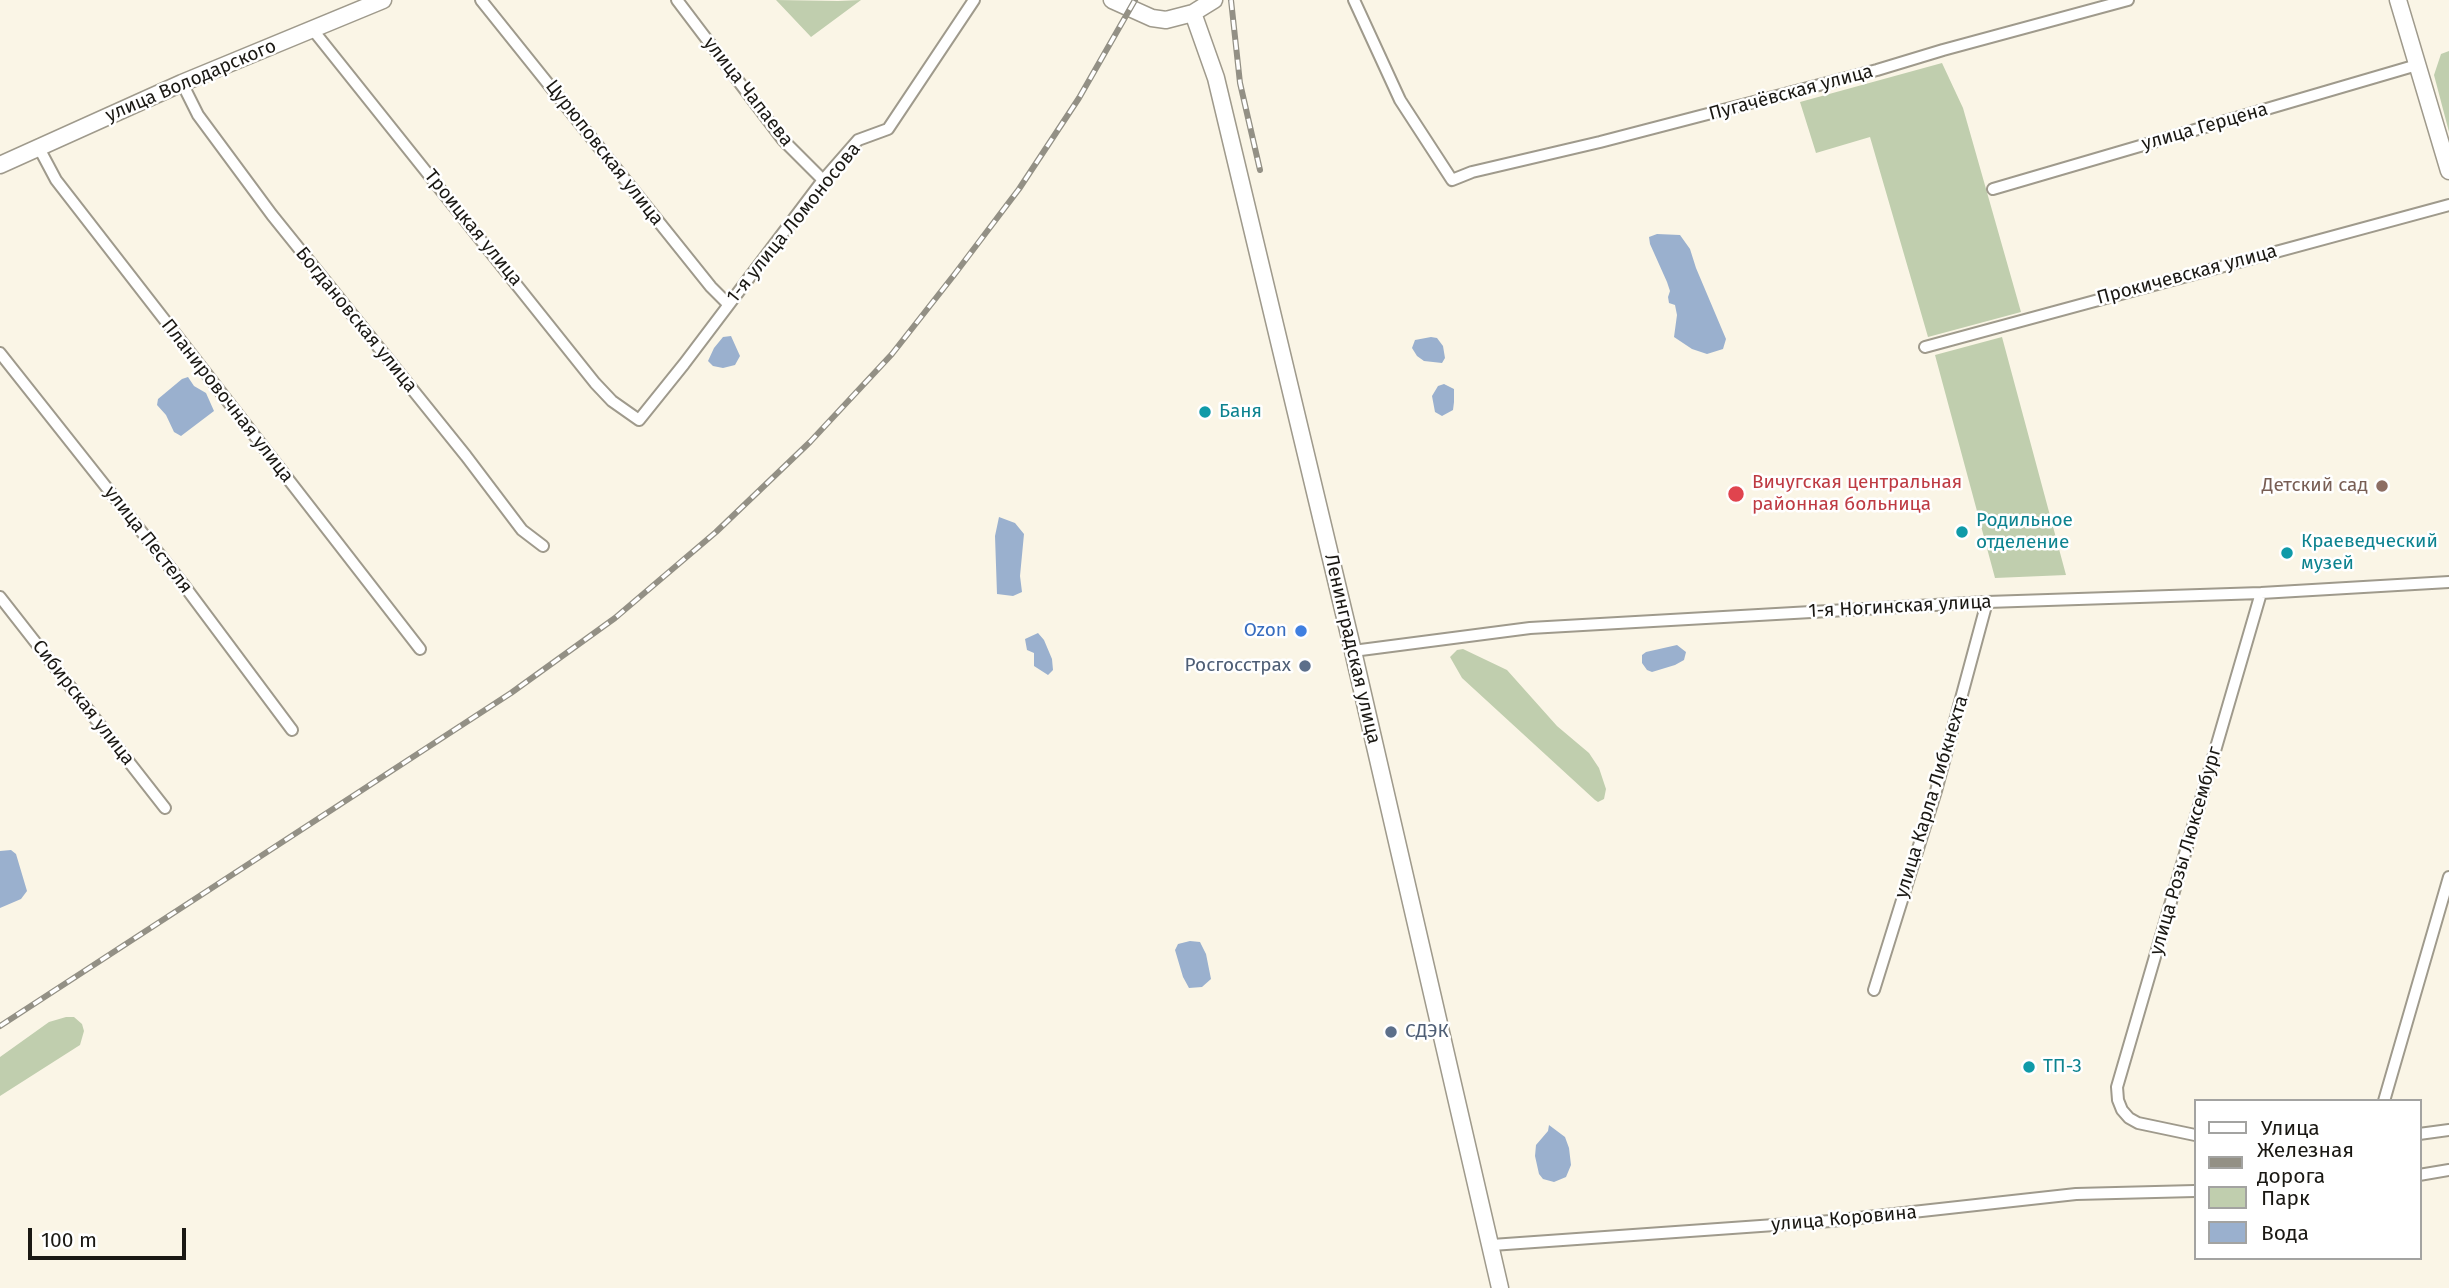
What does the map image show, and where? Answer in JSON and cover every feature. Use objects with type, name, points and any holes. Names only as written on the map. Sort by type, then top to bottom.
[{"type":"main road","name":"улица Володарского","points":[[0,165],[182,83],[383,0]]},
{"type":"main road","points":[[1112,0],[1152,18],[1166,20],[1193,13],[1214,0]]},
{"type":"main road","points":[[2398,0],[2449,171]]},
{"type":"main road","name":"Ленинградская улица","points":[[1193,13],[1216,78],[1353,651],[1500,1288]]},
{"type":"street","name":"Цурюповская улица","points":[[481,0],[711,287],[728,304]]},
{"type":"street","name":"улица Чапаева","points":[[677,0],[783,140],[823,180]]},
{"type":"street","name":"1-я улица Ломоносова","points":[[639,420],[823,180],[858,140],[888,129],[974,0]]},
{"type":"street","name":"Пугачёвская улица","points":[[1354,0],[1400,100],[1452,180],[1472,172],[1588,145],[1877,70],[2128,0]]},
{"type":"street","name":"Троицкая улица","points":[[313,30],[587,373],[612,401],[639,420]]},
{"type":"street","name":"улица Герцена","points":[[1993,189],[2417,65]]},
{"type":"street","name":"Богдановская улица","points":[[182,83],[198,115],[272,215],[466,456],[522,530],[543,547]]},
{"type":"street","name":"Планировочная улица","points":[[39,148],[56,180],[420,649]]},
{"type":"street","name":"Прокичевская улица","points":[[1925,347],[2449,205]]},
{"type":"street","name":"улица Пестеля","points":[[0,353],[183,584],[292,730]]},
{"type":"street","name":"1-я Ногинская улица","points":[[1353,651],[1530,628],[1987,602],[2261,593],[2449,582]]},
{"type":"street","name":"улица Розы Люксембург","points":[[2194,1135],[2138,1123],[2129,1118],[2122,1110],[2117,1087],[2261,593]]},
{"type":"street","name":"Сибирская улица","points":[[0,597],[165,808]]},
{"type":"street","name":"улица Карла Либкнехта","points":[[1874,990],[1936,791],[1987,602]]},
{"type":"street","points":[[2385,1099],[2449,877]]},
{"type":"street","points":[[2421,1134],[2449,1130]]},
{"type":"street","points":[[2421,1175],[2449,1170]]},
{"type":"street","name":"улица Коровина","points":[[1492,1245],[1831,1222],[2076,1194],[2194,1192]]},
{"type":"green space","points":[[776,0],[838,1],[861,0],[811,37]]},
{"type":"green space","points":[[2449,51],[2449,132],[2434,75],[2441,54]]},
{"type":"green space","points":[[1942,63],[1963,108],[2021,312],[1928,337],[1870,137],[1816,153],[1800,102]]},
{"type":"green space","points":[[2002,337],[2066,575],[1995,578],[1935,355]]},
{"type":"green space","points":[[1463,649],[1507,670],[1557,726],[1589,753],[1599,768],[1606,789],[1604,799],[1598,802],[1595,800],[1462,678],[1450,657],[1457,650]]},
{"type":"green space","points":[[74,1017],[82,1024],[84,1031],[80,1045],[0,1096],[0,1057],[49,1022]]},
{"type":"water","points":[[1657,234],[1680,235],[1690,249],[1726,339],[1723,349],[1707,354],[1692,349],[1674,337],[1677,315],[1675,305],[1669,303],[1670,291],[1650,244],[1649,237]]},
{"type":"water","points":[[731,336],[740,356],[735,365],[723,368],[713,366],[708,361],[714,348],[723,337]]},
{"type":"water","points":[[1437,338],[1443,346],[1445,358],[1442,363],[1424,361],[1412,348],[1415,340]]},
{"type":"water","points":[[188,377],[194,386],[206,393],[214,411],[181,436],[174,432],[166,415],[157,405],[158,399]]},
{"type":"water","points":[[1444,384],[1454,389],[1454,402],[1453,410],[1442,416],[1435,412],[1432,396],[1438,386]]},
{"type":"water","points":[[999,517],[1015,523],[1024,534],[1020,576],[1022,592],[1013,596],[997,594],[995,536]]},
{"type":"water","points":[[1038,633],[1052,659],[1053,670],[1048,675],[1034,666],[1034,653],[1027,650],[1025,639]]},
{"type":"water","points":[[1677,645],[1686,652],[1684,660],[1675,665],[1652,672],[1642,663],[1642,655],[1646,652]]},
{"type":"water","points":[[11,850],[16,854],[27,891],[21,899],[0,908],[0,851]]},
{"type":"water","points":[[1200,942],[1206,954],[1211,979],[1202,987],[1189,988],[1175,950],[1178,944]]},
{"type":"water","points":[[1549,1125],[1565,1137],[1571,1165],[1566,1177],[1554,1182],[1543,1179],[1539,1174],[1535,1156],[1536,1145],[1548,1131]]},
{"type":"railway","points":[[0,1026],[511,693],[615,618],[716,532],[810,442],[892,354],[1019,189],[1079,98],[1135,0]]},
{"type":"railway","points":[[1231,0],[1240,83],[1260,170]]},
{"type":"place","name":"Баня","points":[[1205,412]]},
{"type":"place","name":"Детский сад","points":[[2382,486]]},
{"type":"place","name":"Вичугская центральная районная больница","points":[[1736,494]]},
{"type":"place","name":"Родильное отделение","points":[[1962,532]]},
{"type":"place","name":"Краеведческий музей","points":[[2287,553]]},
{"type":"place","name":"Ozon","points":[[1301,631]]},
{"type":"place","name":"Росгосстрах","points":[[1305,666]]},
{"type":"place","name":"СДЭК","points":[[1391,1032]]},
{"type":"place","name":"ТП-3","points":[[2029,1067]]}]
